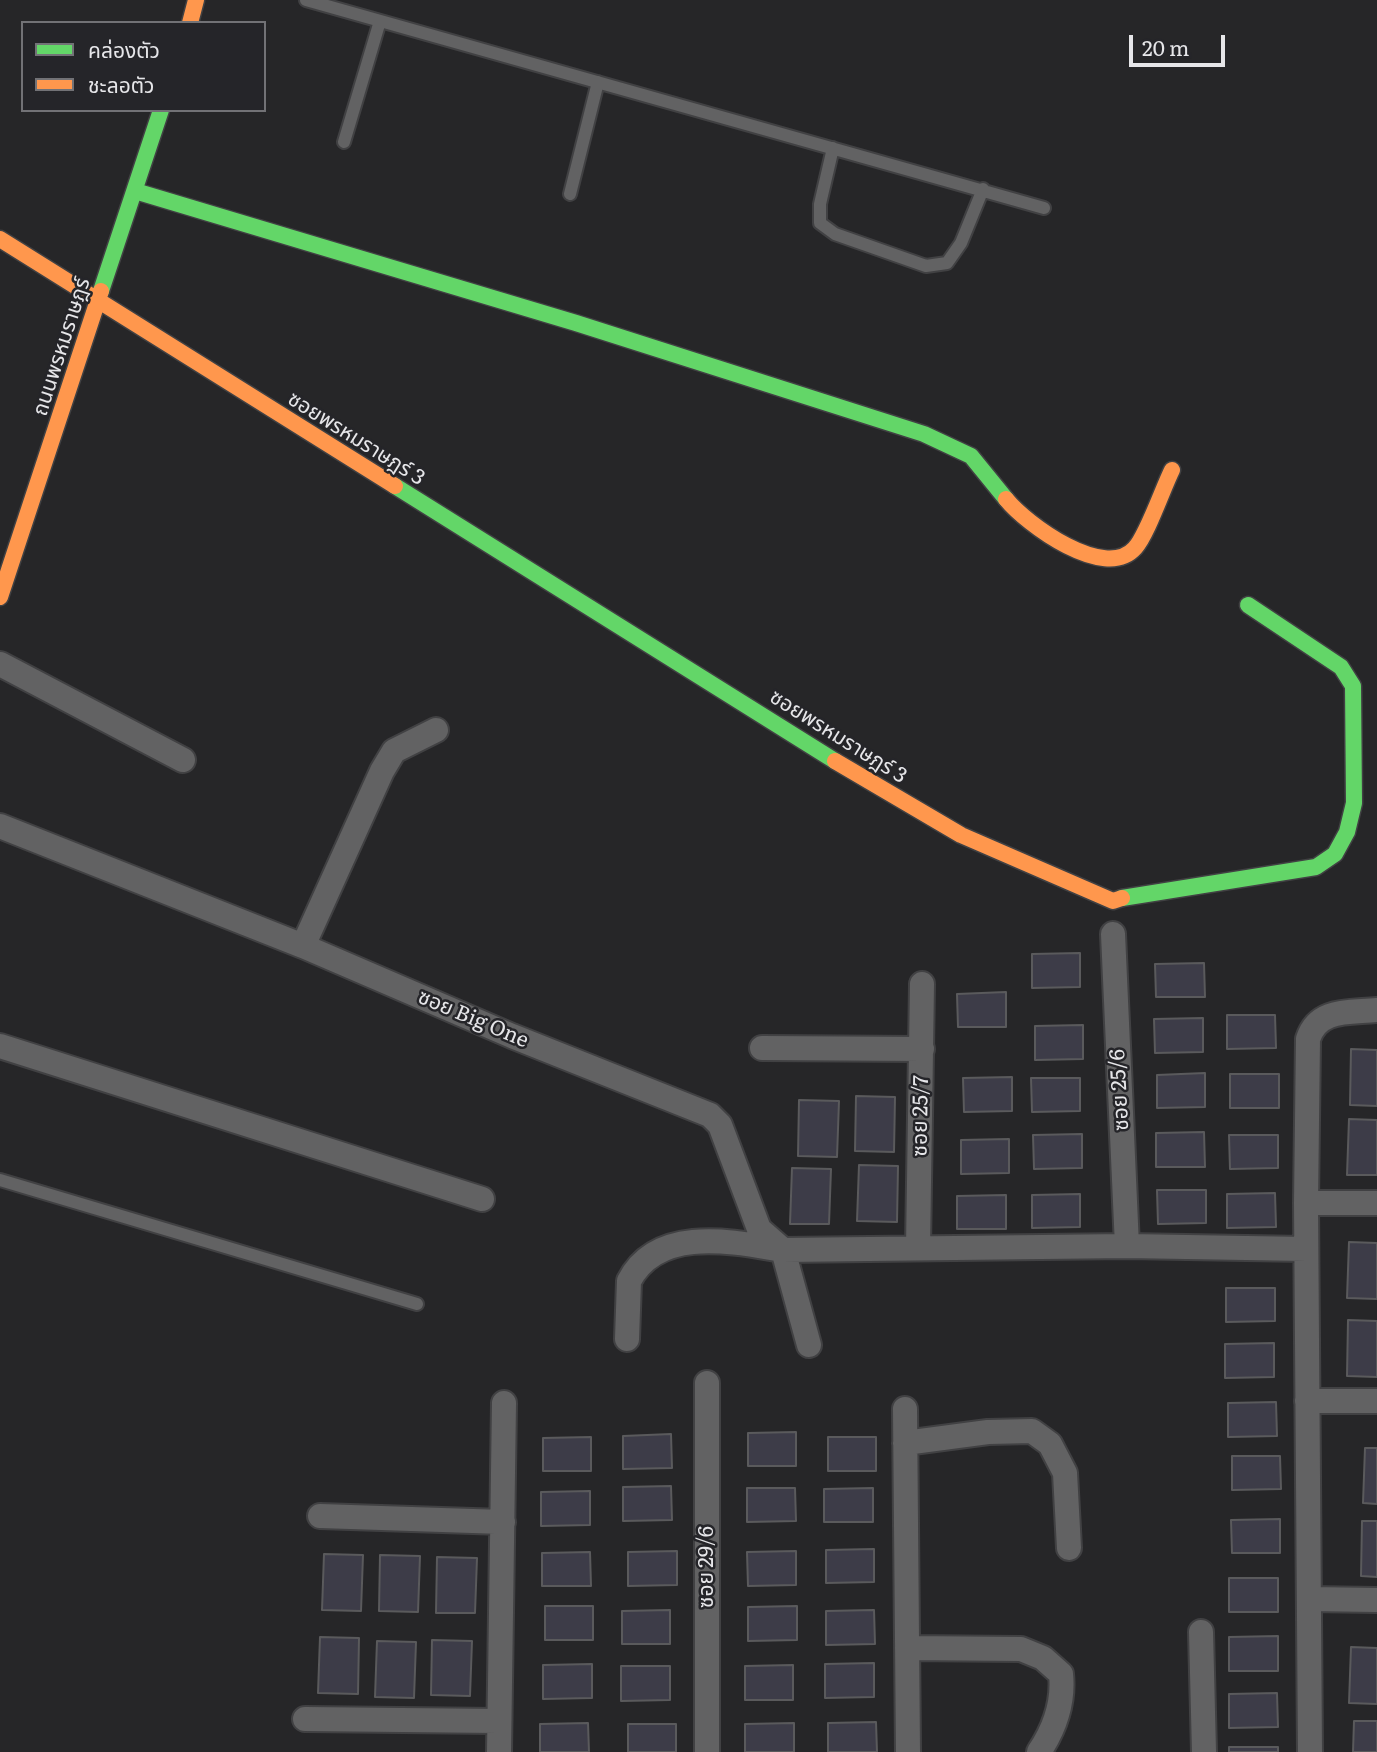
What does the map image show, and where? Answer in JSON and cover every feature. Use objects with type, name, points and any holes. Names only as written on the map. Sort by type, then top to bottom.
[{"type":"street","points":[[191,21],[196,0]]},
{"type":"street","name":"ถนนพรหมราษฎร์","points":[[0,597],[160,112]]},
{"type":"street","points":[[135,191],[576,323],[923,434],[971,457],[1014,509],[1055,541],[1094,556],[1119,558],[1135,548],[1172,470]]},
{"type":"street","name":"ซอยพรหมราษฎร์ 3","points":[[0,239],[884,792],[961,835],[1113,901],[1127,896],[1316,867],[1335,854],[1346,832],[1354,803],[1353,686],[1341,667],[1248,605]]},
{"type":"street","points":[[0,664],[183,760]]},
{"type":"street","points":[[303,946],[394,751],[436,730]]},
{"type":"street","name":"ซอย Big One","points":[[0,826],[303,946],[512,1036],[710,1115],[720,1125],[759,1229],[783,1251]]},
{"type":"street","name":"ซอย 25/6","points":[[1113,934],[1127,1246]]},
{"type":"street","name":"ซอย 25/7","points":[[918,1248],[922,984]]},
{"type":"street","points":[[1310,1752],[1306,1250],[1308,1039],[1313,1025],[1327,1015],[1377,1010]]},
{"type":"street","points":[[0,1046],[482,1199]]},
{"type":"street","points":[[762,1048],[922,1049]]},
{"type":"street","points":[[1306,1203],[1377,1202]]},
{"type":"street","points":[[627,1339],[629,1281],[640,1265],[654,1254],[689,1242],[714,1241],[783,1251],[1127,1246],[1306,1250]]},
{"type":"street","points":[[783,1251],[808,1345]]},
{"type":"street","name":"ซอย 29/6","points":[[707,1383],[707,1752]]},
{"type":"street","points":[[1307,1401],[1377,1401]]},
{"type":"street","points":[[499,1752],[504,1403]]},
{"type":"street","points":[[905,1409],[908,1752]]},
{"type":"street","points":[[905,1443],[988,1432],[1032,1431],[1050,1444],[1065,1473],[1069,1548]]},
{"type":"street","points":[[320,1516],[503,1522]]},
{"type":"street","points":[[1309,1599],[1377,1600]]},
{"type":"street","points":[[1201,1632],[1204,1752]]},
{"type":"street","points":[[906,1648],[1021,1650],[1043,1658],[1061,1674],[1063,1695],[1051,1733],[1039,1752]]},
{"type":"street","points":[[305,1719],[498,1721]]},
{"type":"lane","points":[[306,0],[1044,208]]},
{"type":"lane","points":[[344,142],[380,21]]},
{"type":"lane","points":[[570,194],[598,82]]},
{"type":"lane","points":[[833,148],[820,204],[820,223],[835,234],[926,266],[947,262],[961,243],[983,189]]},
{"type":"lane","points":[[0,1180],[417,1304]]},
{"type":"building","points":[[1080,953],[1080,987],[1032,988],[1032,954]]},
{"type":"building","points":[[1204,963],[1205,997],[1156,997],[1155,964]]},
{"type":"building","points":[[1006,992],[1006,1027],[958,1027],[957,994]]},
{"type":"building","points":[[1227,1015],[1275,1015],[1276,1048],[1227,1049]]},
{"type":"building","points":[[1203,1018],[1203,1052],[1155,1053],[1154,1019]]},
{"type":"building","points":[[1083,1025],[1083,1059],[1035,1060],[1035,1026]]},
{"type":"building","points":[[1351,1049],[1377,1050],[1377,1106],[1350,1105]]},
{"type":"building","points":[[1205,1073],[1205,1107],[1157,1108],[1157,1075]]},
{"type":"building","points":[[1230,1074],[1279,1074],[1279,1108],[1230,1108]]},
{"type":"building","points":[[1012,1077],[1012,1111],[964,1112],[963,1078]]},
{"type":"building","points":[[1031,1078],[1080,1078],[1080,1111],[1032,1112]]},
{"type":"building","points":[[856,1096],[895,1097],[894,1152],[855,1151]]},
{"type":"building","points":[[799,1100],[839,1101],[837,1157],[798,1156]]},
{"type":"building","points":[[1349,1119],[1377,1120],[1377,1175],[1347,1175]]},
{"type":"building","points":[[1204,1132],[1205,1167],[1156,1167],[1156,1133]]},
{"type":"building","points":[[1082,1134],[1082,1168],[1034,1169],[1033,1135]]},
{"type":"building","points":[[1229,1135],[1278,1135],[1278,1168],[1230,1169]]},
{"type":"building","points":[[1009,1139],[1009,1173],[961,1174],[961,1140]]},
{"type":"building","points":[[859,1165],[898,1166],[897,1222],[857,1221]]},
{"type":"building","points":[[792,1168],[831,1169],[829,1224],[790,1224]]},
{"type":"building","points":[[1157,1190],[1206,1190],[1206,1223],[1158,1224]]},
{"type":"building","points":[[1275,1193],[1276,1227],[1227,1228],[1227,1194]]},
{"type":"building","points":[[1080,1194],[1080,1227],[1032,1228],[1032,1195]]},
{"type":"building","points":[[1006,1195],[1006,1229],[957,1229],[957,1196]]},
{"type":"building","points":[[1349,1242],[1377,1243],[1377,1299],[1347,1298]]},
{"type":"building","points":[[1226,1288],[1275,1288],[1275,1321],[1226,1322]]},
{"type":"building","points":[[1348,1320],[1377,1321],[1377,1377],[1347,1376]]},
{"type":"building","points":[[1274,1343],[1274,1377],[1225,1378],[1225,1344]]},
{"type":"building","points":[[1276,1402],[1277,1436],[1228,1437],[1228,1403]]},
{"type":"building","points":[[796,1432],[796,1466],[748,1466],[748,1433]]},
{"type":"building","points":[[671,1434],[672,1468],[623,1469],[623,1436]]},
{"type":"building","points":[[591,1437],[591,1471],[543,1471],[543,1438]]},
{"type":"building","points":[[828,1437],[876,1437],[876,1471],[828,1471]]},
{"type":"building","points":[[1365,1448],[1377,1448],[1377,1504],[1363,1503]]},
{"type":"building","points":[[1232,1456],[1280,1456],[1281,1489],[1232,1490]]},
{"type":"building","points":[[671,1486],[672,1520],[623,1521],[623,1487]]},
{"type":"building","points":[[747,1488],[795,1488],[796,1521],[747,1522]]},
{"type":"building","points":[[873,1488],[873,1522],[824,1522],[824,1489]]},
{"type":"building","points":[[590,1491],[590,1525],[541,1526],[541,1492]]},
{"type":"building","points":[[1280,1519],[1280,1553],[1232,1553],[1231,1520]]},
{"type":"building","points":[[1362,1521],[1377,1521],[1377,1577],[1361,1576]]},
{"type":"building","points":[[874,1549],[874,1582],[826,1583],[826,1550]]},
{"type":"building","points":[[677,1551],[677,1585],[628,1586],[628,1552]]},
{"type":"building","points":[[796,1551],[796,1585],[748,1586],[747,1552]]},
{"type":"building","points":[[590,1552],[591,1586],[542,1586],[542,1553]]},
{"type":"building","points":[[324,1554],[363,1555],[361,1611],[322,1610]]},
{"type":"building","points":[[380,1555],[420,1556],[418,1612],[379,1611]]},
{"type":"building","points":[[437,1557],[477,1558],[475,1613],[436,1613]]},
{"type":"building","points":[[1229,1578],[1278,1578],[1278,1612],[1229,1612]]},
{"type":"building","points":[[545,1606],[593,1606],[593,1640],[545,1640]]},
{"type":"building","points":[[797,1606],[797,1640],[748,1641],[748,1607]]},
{"type":"building","points":[[670,1610],[670,1644],[622,1644],[622,1611]]},
{"type":"building","points":[[874,1610],[875,1644],[826,1645],[826,1611]]},
{"type":"building","points":[[1278,1636],[1278,1671],[1229,1671],[1229,1637]]},
{"type":"building","points":[[320,1637],[359,1638],[358,1694],[318,1693]]},
{"type":"building","points":[[432,1640],[472,1641],[470,1696],[431,1695]]},
{"type":"building","points":[[377,1641],[416,1642],[414,1698],[375,1697]]},
{"type":"building","points":[[1351,1647],[1377,1648],[1377,1704],[1349,1703]]},
{"type":"building","points":[[874,1663],[874,1697],[825,1698],[825,1664]]},
{"type":"building","points":[[592,1664],[592,1698],[543,1699],[543,1665]]},
{"type":"building","points":[[793,1665],[793,1700],[745,1700],[745,1666]]},
{"type":"building","points":[[621,1666],[670,1666],[670,1700],[621,1701]]},
{"type":"building","points":[[1277,1693],[1278,1727],[1229,1728],[1229,1694]]},
{"type":"building","points":[[1354,1721],[1377,1721],[1377,1752],[1353,1752]]},
{"type":"building","points":[[876,1722],[877,1752],[828,1752],[828,1723]]},
{"type":"building","points":[[588,1723],[589,1752],[540,1752],[540,1724]]},
{"type":"building","points":[[794,1723],[794,1752],[745,1752],[745,1724]]},
{"type":"building","points":[[628,1724],[676,1724],[676,1752],[628,1752]]},
{"type":"building","points":[[1229,1747],[1278,1747],[1278,1752],[1229,1752]]},
{"type":"traffic: fast","points":[[101,291],[160,112]]},
{"type":"traffic: fast","points":[[135,191],[576,323],[924,434],[971,456],[1006,499]]},
{"type":"traffic: fast","points":[[395,486],[835,761]]},
{"type":"traffic: fast","points":[[1122,898],[1316,867],[1335,854],[1347,832],[1354,803],[1353,686],[1341,667],[1248,605]]},
{"type":"traffic: slow","points":[[191,21],[196,0]]},
{"type":"traffic: slow","points":[[0,239],[395,486]]},
{"type":"traffic: slow","points":[[0,597],[101,291]]},
{"type":"traffic: slow","points":[[1006,499],[1030,522],[1067,546],[1105,558],[1122,557],[1140,542],[1172,470]]},
{"type":"traffic: slow","points":[[835,761],[961,835],[1113,901],[1122,898]]}]
